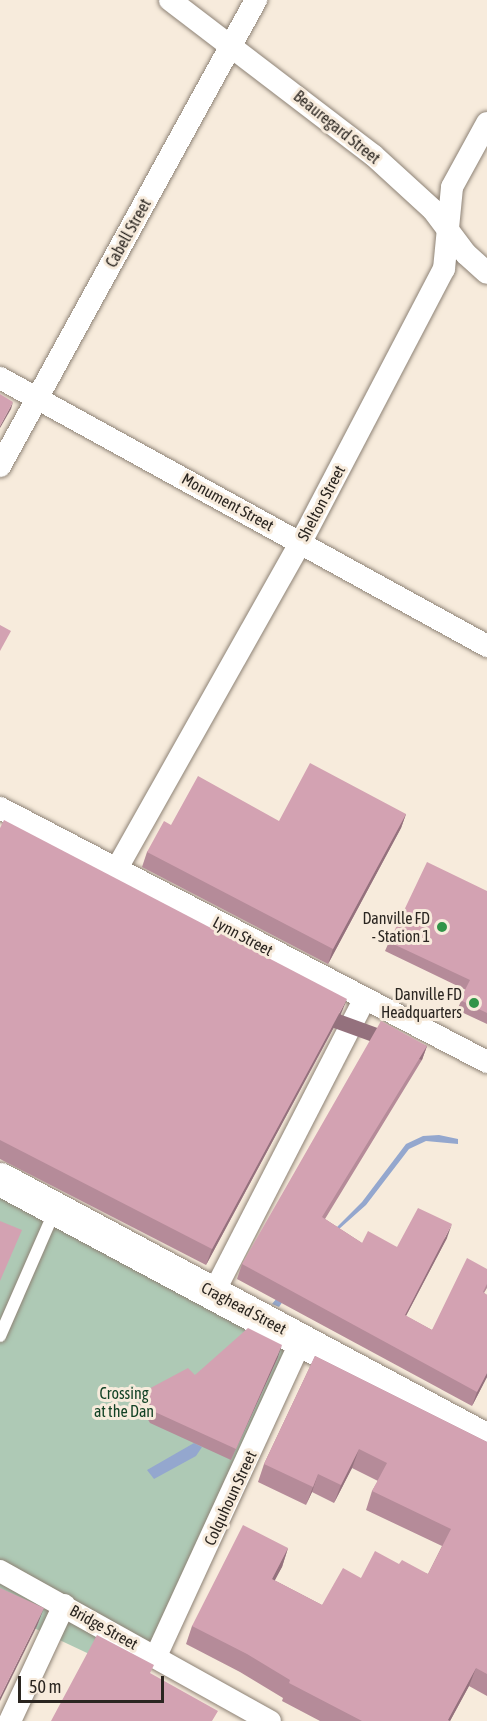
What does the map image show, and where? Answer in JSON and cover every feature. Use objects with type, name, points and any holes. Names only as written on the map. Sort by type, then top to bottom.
[{"type":"main road","name":"Craghead Street","points":[[0,1179],[486,1436]]},
{"type":"street","name":"Beauregard Street","points":[[170,0],[373,155],[450,230],[466,254],[487,273]]},
{"type":"street","name":"Cabell Street","points":[[0,466],[256,0]]},
{"type":"street","name":"Shelton Street","points":[[116,870],[301,542],[444,269],[450,230],[452,187],[487,123]]},
{"type":"street","name":"Monument Street","points":[[0,378],[487,645]]},
{"type":"street","name":"Lynn Street","points":[[0,808],[364,1000],[487,1062]]},
{"type":"street","points":[[214,1292],[364,1000]]},
{"type":"street","name":"Colquhoun Street","points":[[156,1656],[302,1339]]},
{"type":"street","name":"Bridge Street","points":[[0,1571],[270,1721]]},
{"type":"street","points":[[10,1721],[64,1605]]},
{"type":"lane","points":[[0,1336],[55,1209]]},
{"type":"green space","name":"Crossing at the Dan","points":[[0,1194],[287,1348],[136,1676],[0,1612]]},
{"type":"water","points":[[439,1135],[458,1139],[458,1144],[426,1141],[409,1149],[366,1205],[320,1246],[279,1307],[272,1304],[328,1236],[362,1202],[406,1144],[423,1136]]},
{"type":"water","points":[[194,1443],[202,1447],[196,1456],[154,1479],[147,1470]]},
{"type":"building","points":[[0,394],[13,402],[0,426]]},
{"type":"building","points":[[0,625],[11,631],[0,651]]},
{"type":"building","points":[[310,763],[406,814],[333,949],[147,852],[164,821],[171,825],[198,776],[279,821]]},
{"type":"building","points":[[4,820],[347,999],[212,1249],[0,1140],[0,828]]},
{"type":"building","name":"Danville FD - Station 1","points":[[427,862],[487,891],[487,1013],[460,1000],[470,980],[389,942]]},
{"type":"building","points":[[381,1021],[427,1046],[322,1217],[362,1243],[368,1231],[397,1247],[418,1208],[452,1224],[405,1315],[432,1330],[467,1258],[487,1269],[487,1284],[483,1292],[487,1295],[487,1373],[477,1392],[242,1264]]},
{"type":"building","points":[[0,1221],[22,1230],[0,1281]]},
{"type":"building","points":[[248,1328],[282,1345],[236,1449],[155,1412],[143,1392],[188,1368],[195,1375]]},
{"type":"building","points":[[315,1356],[487,1442],[487,1674],[476,1668],[448,1720],[450,1721],[362,1721],[289,1683],[290,1680],[247,1654],[192,1626],[243,1525],[288,1548],[272,1579],[322,1605],[343,1568],[361,1578],[375,1551],[399,1564],[402,1560],[428,1574],[451,1529],[372,1491],[387,1463],[359,1449],[341,1485],[318,1474],[313,1487],[264,1464]]},
{"type":"building","points":[[0,1588],[44,1608],[0,1697]]},
{"type":"building","points":[[97,1635],[154,1665],[150,1673],[218,1711],[212,1721],[51,1721]]},
{"type":"place","name":"Danville FD - Station 1","points":[[442,927]]},
{"type":"place","name":"Danville FD Headquarters","points":[[474,1003]]}]
